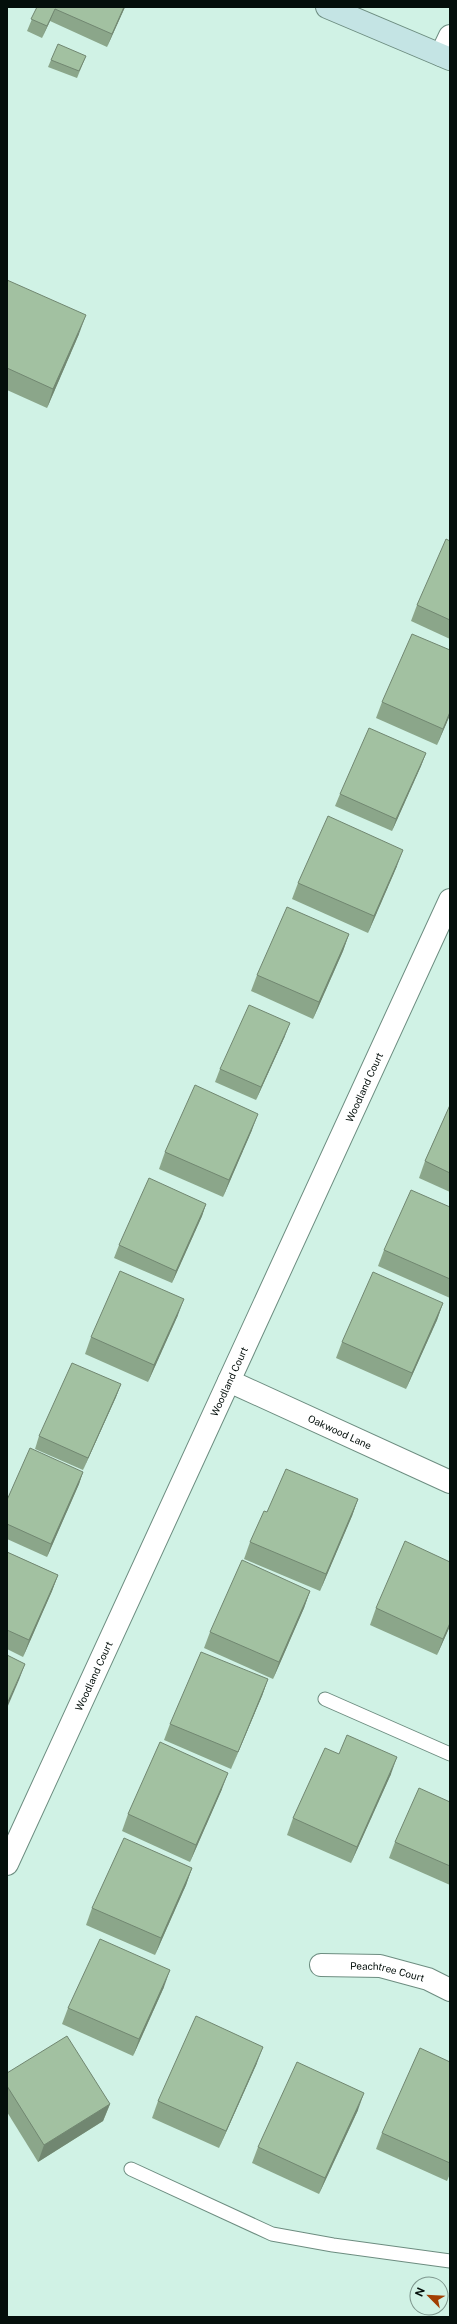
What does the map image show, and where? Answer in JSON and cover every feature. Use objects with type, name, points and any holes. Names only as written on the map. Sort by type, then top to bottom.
[{"type":"main road","points":[[327,7],[446,57]]},
{"type":"street","points":[[446,57],[450,36]]},
{"type":"street","name":"Woodland Court","points":[[7,1864],[450,900]]},
{"type":"street","name":"Oakwood Lane","points":[[229,1381],[450,1482]]},
{"type":"street","name":"Peachtree Court","points":[[321,1965],[380,1966],[428,1979],[450,1990]]},
{"type":"lane","points":[[325,1699],[450,1754]]},
{"type":"lane","points":[[131,2169],[272,2234],[333,2245],[450,2261]]},
{"type":"building","points":[[37,7],[124,7],[112,34],[55,9],[47,26],[31,19]]},
{"type":"building","points":[[58,44],[86,56],[79,71],[51,60]]},
{"type":"building","points":[[7,280],[86,315],[53,389],[7,368]]},
{"type":"building","points":[[446,539],[450,541],[450,620],[417,605]]},
{"type":"building","points":[[412,634],[450,650],[450,712],[443,729],[382,702]]},
{"type":"building","points":[[369,728],[426,753],[396,819],[340,794]]},
{"type":"building","points":[[328,816],[403,850],[374,916],[298,883]]},
{"type":"building","points":[[287,907],[349,934],[319,1002],[257,975]]},
{"type":"building","points":[[249,1005],[290,1023],[261,1087],[220,1069]]},
{"type":"building","points":[[195,1085],[258,1114],[229,1180],[165,1152]]},
{"type":"building","points":[[450,1105],[450,1173],[425,1161]]},
{"type":"building","points":[[149,1178],[206,1204],[176,1271],[119,1245]]},
{"type":"building","points":[[411,1190],[450,1207],[450,1279],[384,1250]]},
{"type":"building","points":[[120,1271],[184,1299],[154,1365],[91,1337]]},
{"type":"building","points":[[373,1272],[443,1303],[412,1373],[342,1342]]},
{"type":"building","points":[[72,1363],[121,1384],[88,1458],[39,1436]]},
{"type":"building","points":[[30,1448],[83,1472],[51,1544],[7,1524],[7,1500]]},
{"type":"building","points":[[286,1469],[358,1499],[326,1574],[250,1542],[264,1511],[267,1512]]},
{"type":"building","points":[[405,1541],[450,1562],[450,1623],[443,1639],[376,1608]]},
{"type":"building","points":[[7,1552],[58,1575],[29,1640],[7,1630]]},
{"type":"building","points":[[242,1560],[310,1591],[279,1662],[210,1632]]},
{"type":"building","points":[[201,1652],[268,1679],[238,1752],[170,1724]]},
{"type":"building","points":[[7,1655],[25,1664],[7,1704]]},
{"type":"building","points":[[347,1735],[397,1757],[357,1847],[293,1818],[325,1748],[339,1754]]},
{"type":"building","points":[[160,1742],[228,1773],[196,1845],[128,1814]]},
{"type":"building","points":[[419,1788],[450,1802],[450,1866],[395,1842]]},
{"type":"building","points":[[124,1838],[192,1868],[161,1938],[92,1908]]},
{"type":"building","points":[[100,1939],[170,1970],[139,2039],[68,2008]]},
{"type":"building","points":[[196,2016],[263,2047],[226,2131],[158,2101]]},
{"type":"building","points":[[67,2036],[110,2104],[44,2145],[7,2086],[7,2073]]},
{"type":"building","points":[[420,2048],[450,2062],[450,2163],[382,2133]]},
{"type":"building","points":[[297,2062],[364,2093],[325,2178],[258,2147]]}]
